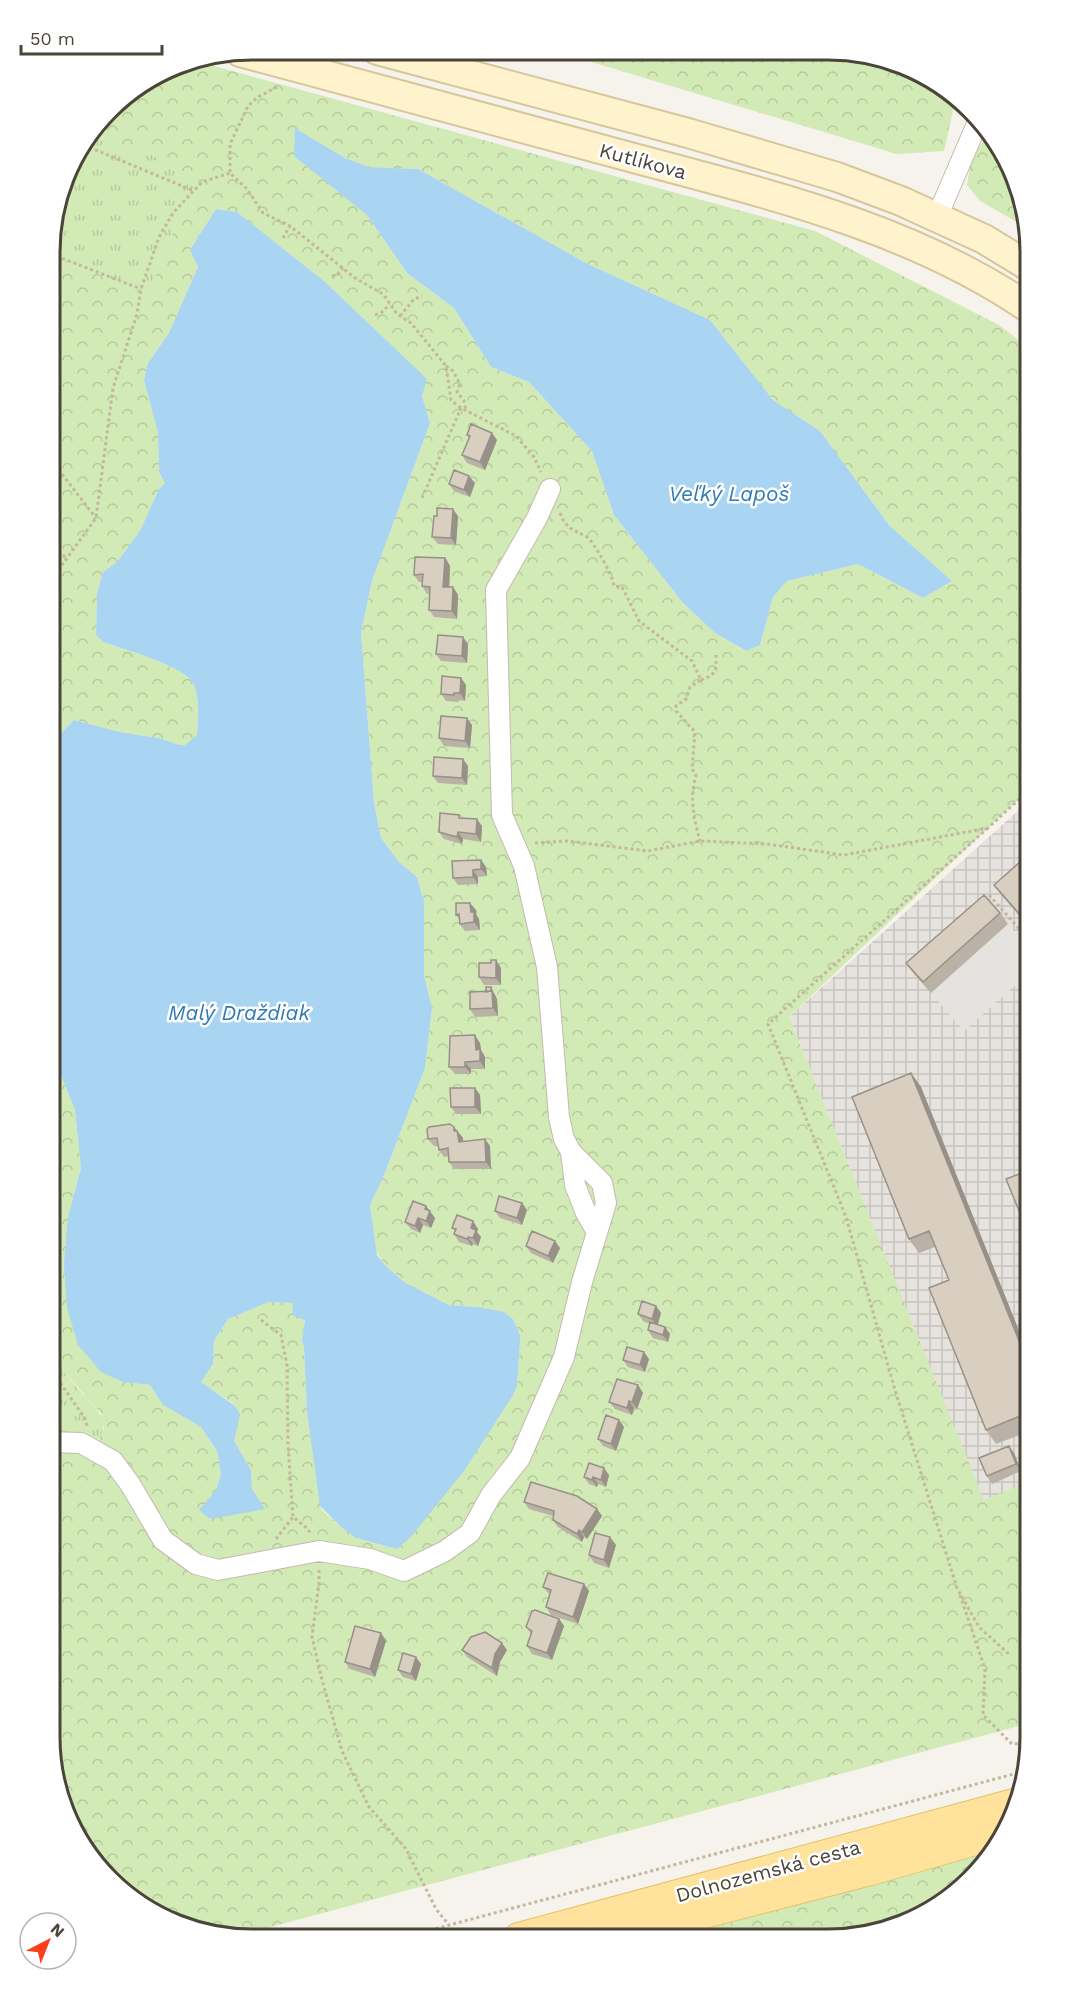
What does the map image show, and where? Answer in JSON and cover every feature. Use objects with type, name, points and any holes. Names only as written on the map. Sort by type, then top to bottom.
[{"type":"main road","name":"Kutlíkova","points":[[269,60],[793,202],[867,227],[923,250],[966,271],[1020,303]]},
{"type":"main road","name":"Kutlíkova","points":[[414,60],[775,157],[885,194],[984,239],[1020,261]]},
{"type":"main road","points":[[923,250],[937,217]]},
{"type":"main road","name":"Dolnozemská cesta","points":[[556,1929],[1006,1807]]},
{"type":"main road","name":"Dolnozemská cesta","points":[[637,1929],[870,1869],[994,1834]]},
{"type":"street","points":[[937,217],[975,128]]},
{"type":"street","points":[[60,1442],[81,1443],[113,1461],[130,1484],[164,1540],[196,1564],[218,1570],[319,1551],[370,1559],[404,1571],[446,1551],[470,1533],[491,1495],[520,1458],[564,1357],[582,1282],[606,1203],[602,1183],[571,1152],[564,1138],[559,1117],[547,967],[524,866],[502,815],[496,590],[537,518],[550,489]]},
{"type":"path","points":[[277,87],[258,97],[248,106],[230,144],[230,173],[247,189],[263,213],[291,226],[355,278],[382,294],[400,316],[411,323],[446,366],[453,371],[460,384],[457,392],[464,401],[466,411]]},
{"type":"path","points":[[91,148],[194,191]]},
{"type":"path","points":[[60,568],[96,518],[113,388],[137,314],[141,289],[159,237],[173,213],[202,182],[230,173]]},
{"type":"path","points":[[283,238],[291,226]]},
{"type":"path","points":[[60,258],[141,289]]},
{"type":"path","points":[[332,276],[337,275],[343,268]]},
{"type":"path","points":[[400,316],[414,299],[422,296]]},
{"type":"path","points":[[375,315],[384,311],[389,304]]},
{"type":"path","points":[[446,366],[451,400],[460,408],[516,436],[534,457],[564,524],[588,538],[613,577],[614,586],[622,587],[639,621],[692,661],[701,680]]},
{"type":"path","points":[[422,498],[460,408]]},
{"type":"path","points":[[60,472],[96,518]]},
{"type":"path","points":[[60,555],[68,557]]},
{"type":"path","points":[[700,841],[693,816],[692,787],[696,775],[692,769],[694,732],[676,711],[676,706],[686,699],[690,687],[711,677],[716,671],[716,653]]},
{"type":"path","points":[[1020,798],[768,1024],[846,1217],[895,1390],[984,1669],[983,1715],[1012,1744],[1020,1744]]},
{"type":"path","points":[[515,845],[567,842],[648,851],[700,841],[767,844],[844,855],[988,828]]},
{"type":"path","points":[[989,895],[1020,930]]},
{"type":"path","points":[[261,1320],[281,1335],[287,1365],[288,1445],[293,1517],[308,1529],[319,1551],[319,1583],[312,1637],[342,1751],[369,1807],[406,1849],[436,1909],[449,1925]]},
{"type":"path","points":[[60,1382],[86,1420],[93,1450]]},
{"type":"path","points":[[957,1588],[979,1627],[1011,1656]]},
{"type":"path","points":[[434,1929],[1016,1773]]},
{"type":"shaded area","points":[[1020,809],[1020,1485],[984,1501],[789,1017]]},
{"type":"shaded area","points":[[1008,924],[1020,938],[1020,981],[964,1031],[931,993]]},
{"type":"green space","points":[[585,60],[828,60],[853,62],[890,70],[935,92],[954,107],[944,151],[897,154]]},
{"type":"green space","points":[[211,65],[815,231],[999,325],[1020,341],[1020,798],[789,1017],[984,1500],[1020,1485],[1020,1726],[263,1929],[227,1927],[202,1922],[156,1903],[116,1873],[86,1833],[70,1799],[60,1750],[60,1450],[70,1453],[86,1451],[98,1440],[104,1428],[101,1413],[60,1367],[60,1073],[75,1110],[81,1168],[68,1217],[123,1382],[150,1385],[163,1405],[201,1427],[217,1451],[221,1474],[216,1490],[200,1510],[252,1489],[251,1470],[234,1441],[234,1404],[201,1382],[213,1364],[214,1341],[228,1319],[269,1302],[293,1303],[305,1320],[302,1340],[307,1412],[321,1509],[359,1539],[397,1549],[410,1538],[517,1385],[520,1343],[520,1335],[513,1319],[507,1314],[478,1307],[449,1305],[406,1283],[385,1265],[376,1251],[370,1205],[383,1178],[425,1068],[432,1008],[424,975],[424,901],[417,877],[399,862],[381,838],[374,802],[361,633],[372,581],[430,423],[422,396],[426,379],[324,281],[237,212],[216,209],[190,250],[198,267],[169,333],[148,363],[144,380],[158,433],[159,472],[165,483],[159,489],[140,531],[117,562],[103,572],[97,593],[96,635],[103,642],[166,664],[178,670],[193,683],[198,701],[197,735],[185,745],[180,745],[159,738],[124,733],[74,720],[60,734],[60,260],[149,293],[181,211],[204,186],[162,159],[100,135],[125,108],[145,92],[190,70]],"holes":[[[295,128],[345,158],[369,167],[418,169],[588,264],[710,320],[773,400],[820,431],[889,525],[952,581],[923,598],[858,564],[787,581],[773,597],[760,645],[745,651],[715,633],[683,603],[614,515],[592,451],[529,382],[491,367],[454,308],[407,273],[367,215]]]},
{"type":"green space","points":[[100,135],[162,159],[205,185],[181,211],[149,293],[60,260],[62,227],[70,190],[86,156]]},
{"type":"green space","points":[[985,141],[988,145],[1010,190],[1017,222],[980,201],[967,185],[972,154]]},
{"type":"green space","points":[[60,1368],[98,1411],[103,1425],[98,1440],[86,1451],[60,1450]]},
{"type":"green space","points":[[980,1854],[964,1873],[945,1889],[913,1909],[890,1919],[853,1927],[828,1929],[707,1929]]},
{"type":"water","name":"Veľký Lapoš","points":[[295,128],[345,158],[369,167],[418,169],[588,264],[710,320],[773,400],[820,431],[889,525],[952,581],[923,598],[858,564],[787,581],[773,597],[760,645],[746,651],[715,633],[683,603],[614,515],[592,451],[529,382],[491,367],[454,308],[407,273],[367,215],[294,156]]},
{"type":"water","name":"Malý Draždiak","points":[[216,209],[237,212],[324,281],[427,379],[422,396],[430,423],[372,581],[361,633],[374,802],[381,838],[399,862],[417,877],[424,902],[424,975],[432,1008],[425,1068],[383,1178],[370,1205],[377,1255],[385,1265],[406,1283],[449,1305],[504,1312],[513,1319],[520,1335],[520,1343],[517,1385],[513,1395],[464,1471],[410,1538],[397,1549],[356,1538],[320,1506],[307,1412],[302,1340],[305,1320],[292,1315],[293,1303],[269,1302],[228,1319],[214,1341],[213,1364],[201,1382],[234,1405],[240,1414],[234,1441],[251,1470],[252,1489],[265,1509],[210,1519],[199,1510],[216,1490],[221,1474],[217,1451],[201,1427],[163,1405],[150,1385],[123,1382],[101,1372],[78,1345],[67,1308],[64,1264],[68,1217],[81,1168],[75,1110],[60,1073],[60,734],[74,720],[124,733],[159,738],[180,745],[185,745],[197,735],[198,701],[193,683],[187,677],[166,664],[103,642],[96,635],[97,593],[103,572],[117,562],[140,531],[159,489],[165,483],[159,472],[158,433],[144,380],[148,363],[169,333],[198,267],[190,250]]},
{"type":"building","points":[[471,424],[492,433],[480,462],[462,455],[470,436],[467,435]]},
{"type":"building","points":[[454,470],[469,476],[464,490],[449,484]]},
{"type":"building","points":[[437,508],[453,509],[451,538],[432,537]]},
{"type":"building","points":[[415,557],[445,558],[443,587],[453,587],[452,611],[429,610],[430,587],[422,586],[423,574],[414,575]]},
{"type":"building","points":[[438,635],[463,637],[462,656],[436,654]]},
{"type":"building","points":[[442,676],[461,678],[460,693],[441,694]]},
{"type":"building","points":[[441,716],[467,718],[465,741],[439,738]]},
{"type":"building","points":[[434,757],[463,759],[462,778],[433,776]]},
{"type":"building","points":[[440,813],[459,815],[459,818],[477,819],[476,834],[458,832],[457,837],[439,832]]},
{"type":"building","points":[[481,860],[481,869],[473,870],[473,877],[453,878],[452,861]]},
{"type":"building","points":[[1020,862],[1020,915],[994,885]]},
{"type":"building","points":[[984,895],[1000,913],[923,982],[906,963]]},
{"type":"building","points":[[456,903],[470,903],[471,912],[474,912],[474,922],[460,924],[459,914],[456,915]]},
{"type":"building","points":[[491,960],[496,960],[496,978],[479,977],[479,963],[491,963]]},
{"type":"building","points":[[492,991],[493,1008],[470,1009],[470,992]]},
{"type":"building","points":[[475,1035],[476,1050],[480,1049],[480,1061],[465,1062],[465,1067],[449,1067],[450,1036]]},
{"type":"building","points":[[911,1073],[1020,1343],[1020,1416],[986,1430],[929,1288],[949,1280],[929,1231],[909,1239],[852,1097]]},
{"type":"building","points":[[450,1088],[475,1088],[475,1107],[451,1107]]},
{"type":"building","points":[[450,1124],[454,1127],[454,1131],[457,1131],[459,1142],[485,1139],[486,1162],[449,1162],[448,1148],[439,1150],[437,1138],[428,1139],[427,1129]]},
{"type":"building","points":[[1020,1174],[1020,1213],[1006,1179]]},
{"type":"building","points":[[499,1196],[522,1203],[517,1218],[495,1211]]},
{"type":"building","points":[[413,1201],[426,1206],[425,1209],[430,1211],[426,1221],[418,1218],[415,1226],[405,1222]]},
{"type":"building","points":[[457,1215],[473,1221],[471,1228],[476,1230],[473,1238],[468,1237],[467,1239],[454,1234],[456,1229],[452,1228]]},
{"type":"building","points":[[532,1231],[555,1241],[548,1256],[526,1246]]},
{"type":"building","points":[[642,1301],[656,1306],[652,1319],[638,1314]]},
{"type":"building","points":[[650,1322],[665,1327],[663,1335],[648,1330]]},
{"type":"building","points":[[627,1347],[644,1352],[640,1365],[623,1360]]},
{"type":"building","points":[[617,1379],[638,1385],[632,1402],[629,1401],[627,1408],[609,1402]]},
{"type":"building","points":[[606,1415],[619,1420],[611,1444],[598,1439]]},
{"type":"building","points":[[1009,1446],[1016,1464],[987,1476],[979,1458]]},
{"type":"building","points":[[589,1463],[604,1468],[601,1480],[584,1477]]},
{"type":"building","points":[[531,1482],[577,1496],[597,1509],[582,1532],[579,1530],[577,1534],[553,1520],[554,1511],[524,1502]]},
{"type":"building","points":[[595,1533],[610,1537],[604,1560],[589,1555]]},
{"type":"building","points":[[548,1573],[584,1584],[573,1617],[546,1607],[551,1590],[543,1587]]},
{"type":"building","points":[[535,1610],[559,1619],[547,1653],[527,1646],[532,1631],[526,1627],[532,1611]]},
{"type":"building","points":[[355,1626],[381,1633],[370,1669],[345,1662]]},
{"type":"building","points":[[485,1632],[502,1643],[495,1654],[492,1668],[462,1650],[471,1637]]},
{"type":"building","points":[[403,1653],[416,1657],[411,1674],[398,1670]]}]
